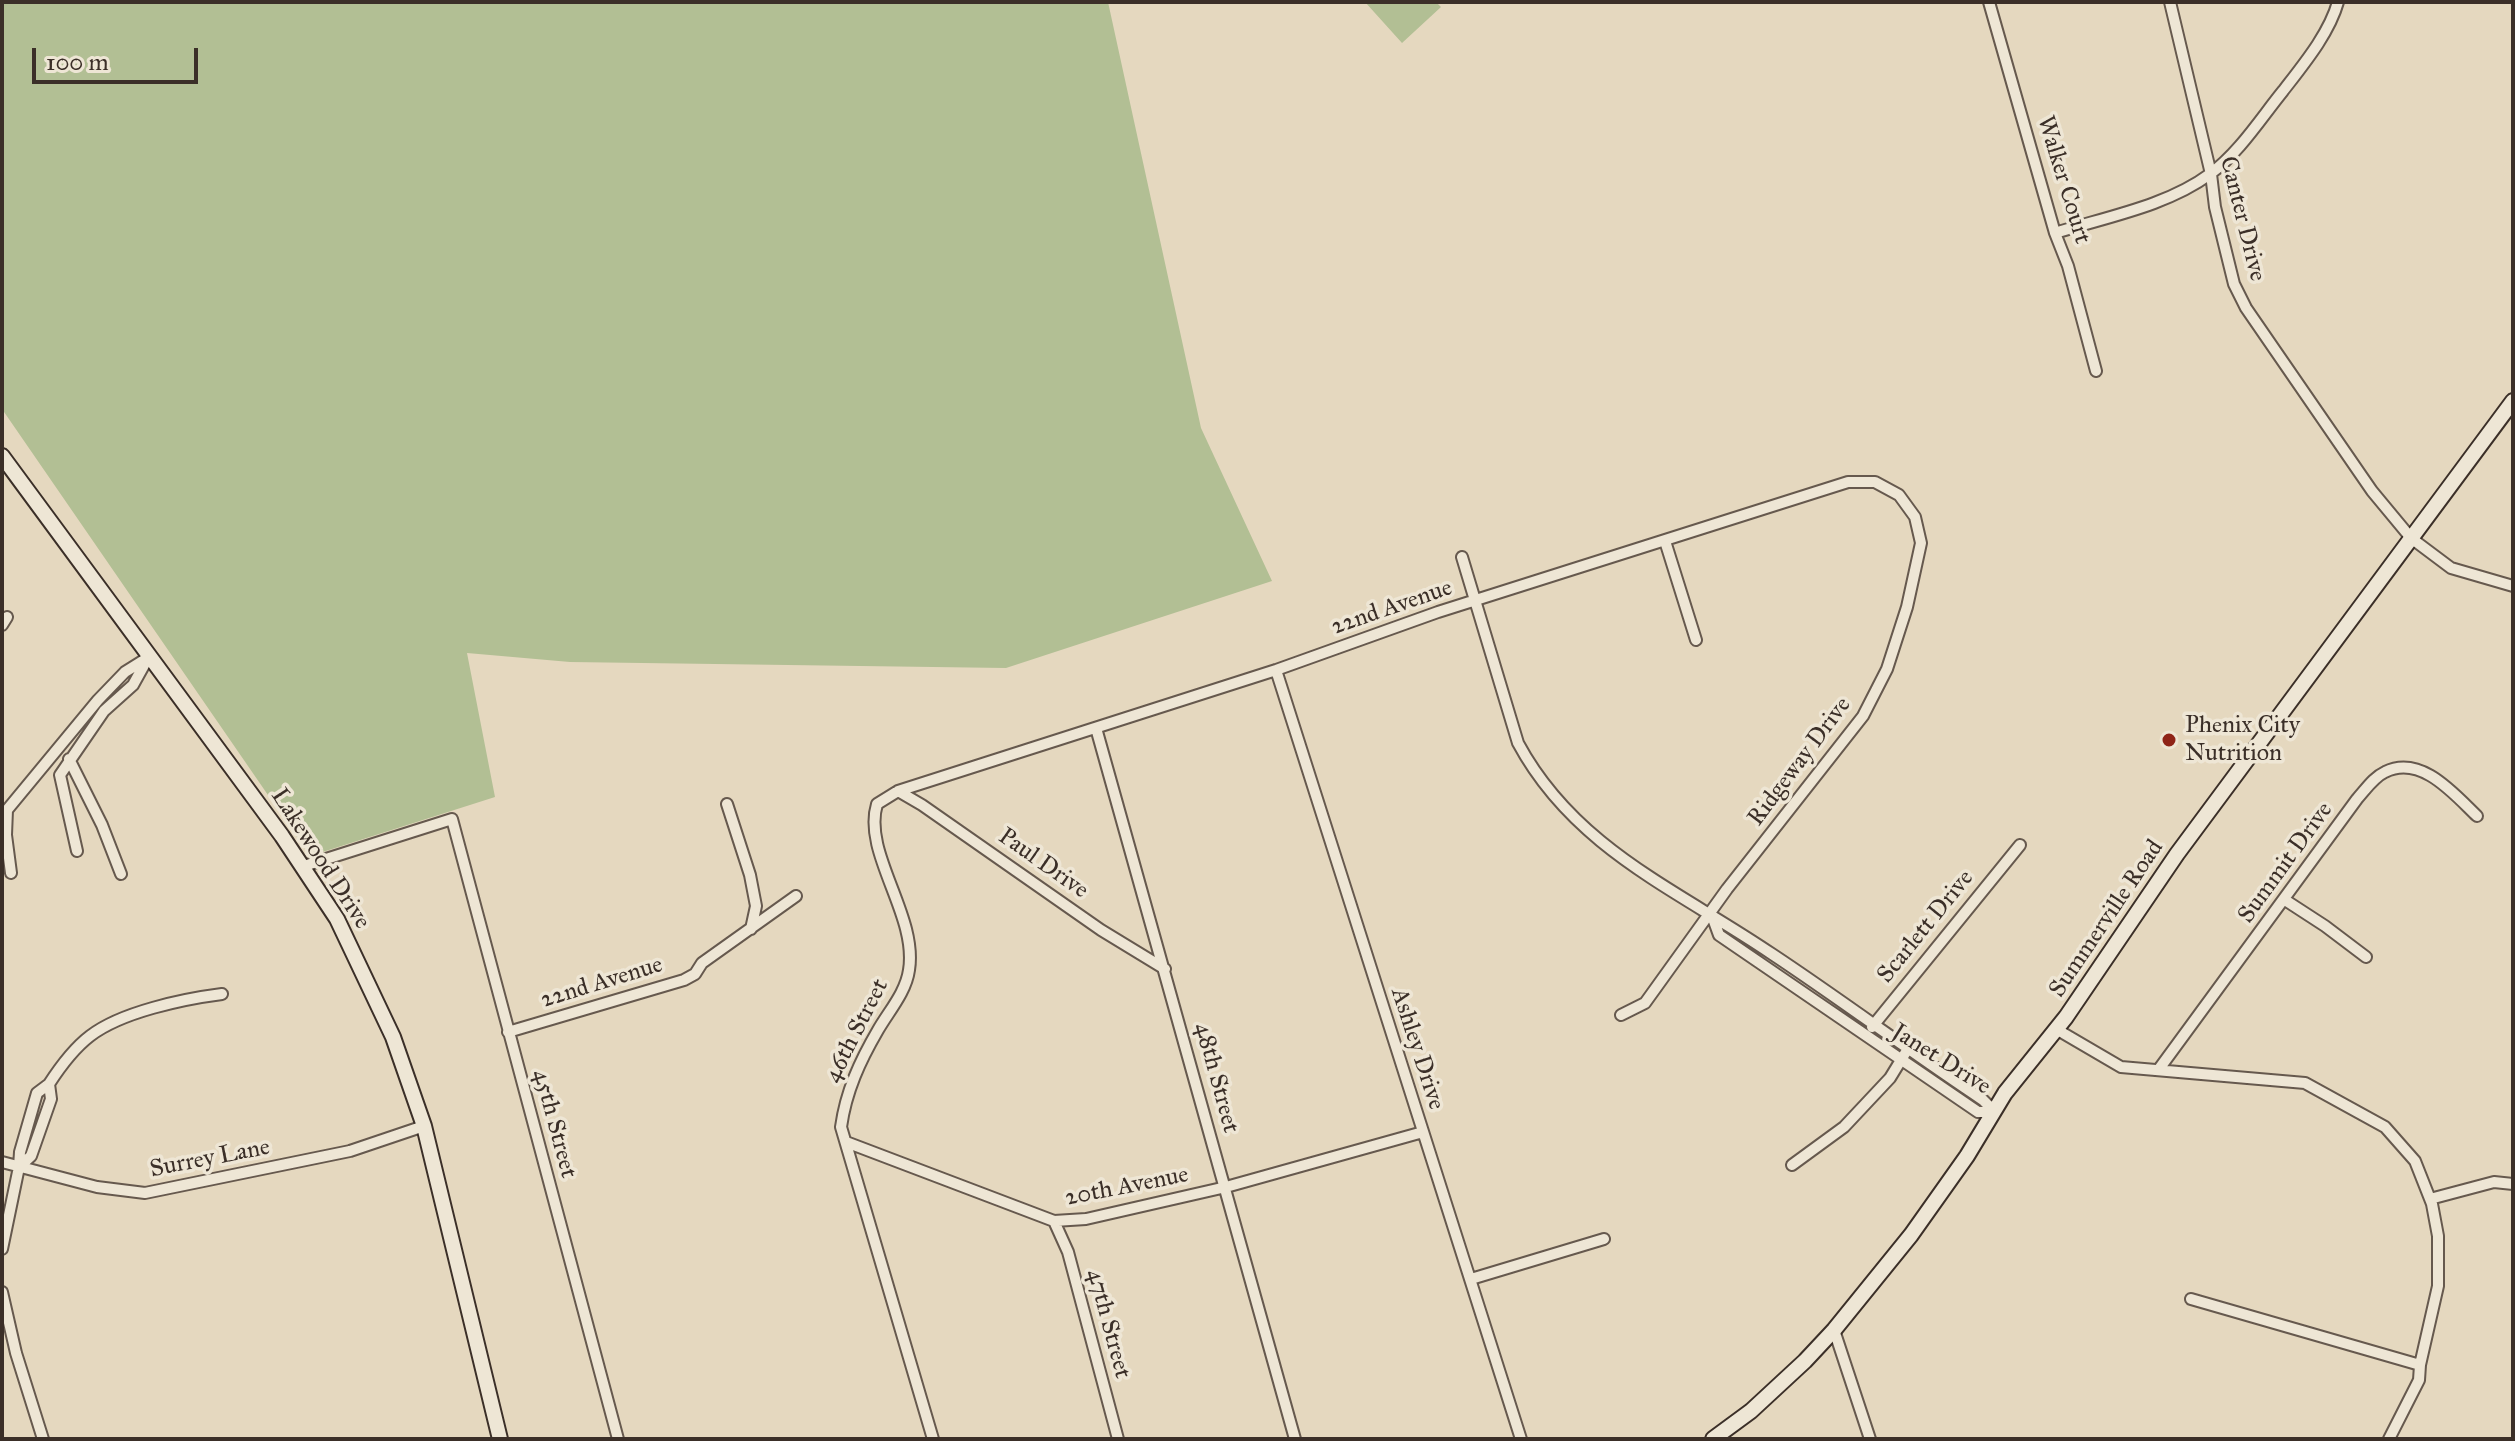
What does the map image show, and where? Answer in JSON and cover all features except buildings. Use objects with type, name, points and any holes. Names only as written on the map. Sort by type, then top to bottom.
[{"type":"main road","name":"Summerville Road","points":[[1713,1439],[1751,1411],[1834,1330],[1911,1235],[2005,1093],[2056,1029],[2177,854],[2513,401]]},
{"type":"main road","name":"Lakewood Drive","points":[[2,456],[304,866],[337,919],[393,1037],[424,1126],[500,1439]]},
{"type":"street","name":"Walker Court","points":[[1989,2],[2096,371]]},
{"type":"street","name":"Canter Drive","points":[[2170,2],[2234,284],[2246,308],[2372,491],[2411,538],[2451,568],[2513,586]]},
{"type":"street","points":[[2055,233],[2154,202],[2211,174],[2296,75],[2331,20],[2338,2]]},
{"type":"street","name":"22nd Avenue","points":[[898,791],[1276,670],[1698,528],[1848,482],[1875,482],[1899,495]]},
{"type":"street","name":"Ridgeway Drive","points":[[1621,1015],[1645,1003],[1710,913],[1863,716],[1876,693],[1907,607],[1921,543],[1915,517],[1899,495]]},
{"type":"street","points":[[1665,541],[1696,640]]},
{"type":"street","name":"Janet Drive","points":[[1462,557],[1518,743],[1553,797],[1581,826],[1612,850],[1687,903],[1710,913],[1909,1047],[1995,1112]]},
{"type":"street","points":[[77,851],[60,775],[104,711],[133,685],[149,657]]},
{"type":"street","points":[[11,873],[6,835],[7,810],[107,691],[125,672],[149,657]]},
{"type":"street","name":"Ashley Drive","points":[[1276,670],[1521,1439]]},
{"type":"street","name":"48th Street","points":[[1096,728],[1295,1439]]},
{"type":"street","points":[[69,759],[102,825],[121,874]]},
{"type":"street","name":"Summit Drive","points":[[2159,1069],[2375,778],[2387,770],[2414,769],[2427,773],[2449,788],[2477,816]]},
{"type":"street","name":"Paul Drive","points":[[898,791],[1101,930],[1165,969]]},
{"type":"street","name":"46th Street","points":[[898,791],[877,804],[873,818],[875,834],[901,908],[909,946],[909,972],[900,996],[860,1064],[845,1100],[841,1127],[933,1439]]},
{"type":"street","points":[[727,804],[750,875],[756,906],[751,929]]},
{"type":"street","name":"45th Street","points":[[304,866],[452,819],[618,1439]]},
{"type":"street","name":"Scarlett Drive","points":[[1865,1035],[2020,845]]},
{"type":"street","name":"22nd Avenue","points":[[508,1032],[684,980],[695,974],[702,963],[796,896]]},
{"type":"street","points":[[2285,900],[2366,957]]},
{"type":"street","name":"Janet Drive","points":[[1710,913],[1719,935],[1978,1112],[1995,1112]]},
{"type":"street","points":[[2,1249],[19,1167],[31,1156],[51,1099],[49,1084],[65,1061],[91,1035],[127,1017],[194,997],[222,994]]},
{"type":"street","points":[[2056,1029],[2121,1067],[2305,1083],[2385,1127],[2415,1161],[2430,1199],[2438,1236],[2438,1286],[2419,1380],[2389,1439]]},
{"type":"street","points":[[1792,1165],[1844,1127],[1890,1078],[1909,1047]]},
{"type":"street","name":"Surrey Lane","points":[[2,1162],[97,1187],[145,1193],[350,1151],[424,1126]]},
{"type":"street","name":"20th Avenue","points":[[846,1142],[1054,1221],[1098,1217],[1226,1187],[1423,1132]]},
{"type":"street","points":[[2430,1199],[2494,1182],[2513,1184]]},
{"type":"street","name":"47th Street","points":[[1054,1221],[1068,1252],[1118,1439]]},
{"type":"street","points":[[1471,1279],[1604,1239]]},
{"type":"street","points":[[2,1292],[16,1353],[43,1439]]},
{"type":"street","points":[[2191,1299],[2420,1365]]},
{"type":"street","points":[[1834,1330],[1870,1439]]},
{"type":"green space","points":[[2,2],[1108,2],[1201,428],[1272,581],[1006,668],[570,662],[467,653],[495,797],[310,856],[2,409]]},
{"type":"green space","points":[[1365,2],[1436,2],[1441,7],[1402,43]]},
{"type":"place","name":"Phenix City Nutrition","points":[[2169,740]]}]
